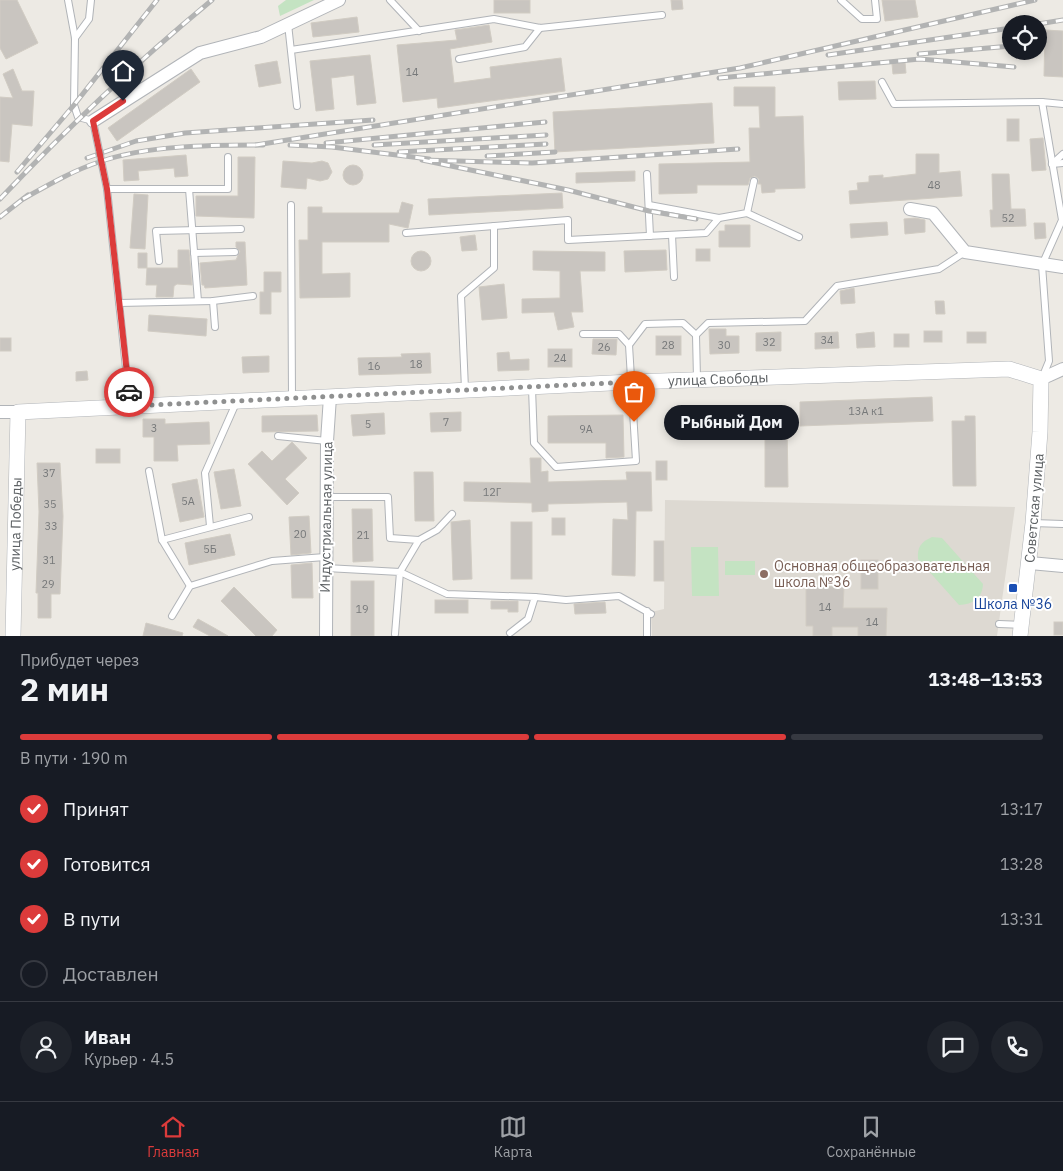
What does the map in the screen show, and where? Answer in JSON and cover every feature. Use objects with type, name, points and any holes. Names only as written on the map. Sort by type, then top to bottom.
[{"type":"street","points":[[93,121],[200,53],[261,37],[339,0]]},
{"type":"street","points":[[910,209],[933,213],[965,252],[1063,267]]},
{"type":"street","name":"улица Свободы","points":[[0,412],[237,402],[532,386],[1009,369],[1041,379]]},
{"type":"street","points":[[1041,379],[1063,369]]},
{"type":"street","name":"Советская улица","points":[[1021,630],[1030,563],[1040,432],[1041,379]]},
{"type":"street","name":"Индустриальная улица","points":[[326,636],[326,497],[330,397]]},
{"type":"street","name":"улица Победы","points":[[13,636],[18,412]]},
{"type":"street","points":[[1030,563],[1063,566]]},
{"type":"lane","points":[[68,0],[75,38],[74,105],[78,117],[93,121],[107,189],[130,406]]},
{"type":"lane","points":[[75,38],[89,19],[91,0]]},
{"type":"lane","points":[[390,0],[419,30]]},
{"type":"lane","points":[[841,0],[862,19],[878,19],[875,0]]},
{"type":"lane","points":[[291,50],[494,19],[540,28],[662,15]]},
{"type":"lane","points":[[288,24],[297,106]]},
{"type":"lane","points":[[459,60],[525,47],[540,28]]},
{"type":"lane","points":[[882,82],[894,104],[1042,102],[1063,104]]},
{"type":"lane","points":[[1041,379],[1049,361],[1042,265],[1062,220],[1042,102]]},
{"type":"lane","points":[[1052,164],[1063,154]]},
{"type":"lane","points":[[107,189],[228,189],[228,157]]},
{"type":"lane","points":[[1052,164],[1063,163]]},
{"type":"lane","points":[[648,174],[650,236]]},
{"type":"lane","points":[[747,213],[754,181]]},
{"type":"lane","points":[[189,189],[198,301]]},
{"type":"lane","points":[[291,205],[292,398]]},
{"type":"lane","points":[[649,205],[719,218],[747,213],[799,236]]},
{"type":"lane","points":[[406,233],[568,220],[568,240],[706,233],[719,218]]},
{"type":"lane","points":[[465,389],[461,296],[494,268],[494,226]]},
{"type":"lane","points":[[159,260],[156,231],[241,229]]},
{"type":"lane","points":[[672,235],[674,277]]},
{"type":"lane","points":[[194,253],[235,252]]},
{"type":"lane","points":[[696,335],[708,323],[805,321],[837,286],[939,269],[965,252]]},
{"type":"lane","points":[[119,303],[213,301],[253,296]]},
{"type":"lane","points":[[213,301],[215,327]]},
{"type":"lane","points":[[532,386],[534,443],[556,467],[636,461],[629,345],[645,324],[683,323],[696,335],[698,379]]},
{"type":"lane","points":[[583,334],[618,334],[629,345]]},
{"type":"lane","points":[[210,526],[205,473],[237,402]]},
{"type":"lane","points":[[278,436],[327,441]]},
{"type":"lane","points":[[149,471],[162,540],[190,586]]},
{"type":"lane","points":[[326,497],[388,497],[390,538],[419,540]]},
{"type":"lane","points":[[395,634],[400,572],[419,540],[437,530],[452,514]]},
{"type":"lane","points":[[162,540],[249,517]]},
{"type":"lane","points":[[1033,523],[1063,524]]},
{"type":"lane","points":[[172,616],[190,586],[272,561],[326,563],[400,572],[447,594],[566,600],[619,596],[649,613],[647,636]]},
{"type":"lane","points":[[510,633],[528,619],[535,597]]},
{"type":"lane","points":[[998,624],[1021,630]]},
{"type":"shaded area","points":[[665,500],[1015,507],[997,636],[652,636],[651,612],[664,609]]},
{"type":"green space","points":[[286,0],[314,0],[280,16],[278,6]]},
{"type":"green space","points":[[932,537],[942,538],[983,584],[981,593],[976,600],[959,605],[918,559],[918,551],[921,545]]},
{"type":"green space","points":[[691,547],[718,547],[719,596],[692,596]]},
{"type":"green space","points":[[725,561],[755,561],[755,575],[725,575]]},
{"type":"building","points":[[0,0],[17,0],[38,43],[6,59],[0,48]]},
{"type":"building","points":[[494,0],[530,0],[530,13],[494,13]]},
{"type":"building","points":[[671,0],[682,0],[683,9],[672,10]]},
{"type":"building","points":[[882,0],[915,0],[918,17],[885,21]]},
{"type":"building","points":[[357,17],[359,32],[313,37],[311,23]]},
{"type":"building","points":[[489,25],[492,42],[450,49],[454,83],[491,78],[490,67],[561,58],[565,91],[438,108],[437,98],[403,102],[397,45],[457,40],[455,30]]},
{"type":"building","points":[[1047,30],[1063,31],[1063,77],[1044,76],[1044,60],[1047,60]]},
{"type":"building","points":[[370,55],[376,103],[357,105],[354,75],[331,78],[334,109],[316,111],[310,61]]},
{"type":"building","points":[[277,61],[281,83],[259,87],[255,65]]},
{"type":"building","points":[[905,62],[906,73],[893,74],[892,64]]},
{"type":"building","points":[[13,69],[22,91],[34,91],[32,126],[12,124],[9,162],[0,161],[0,97],[13,98],[3,74]]},
{"type":"building","points":[[191,69],[200,82],[117,141],[108,128]]},
{"type":"building","points":[[875,81],[876,99],[839,100],[838,82]]},
{"type":"building","points":[[734,87],[775,87],[775,117],[803,116],[805,188],[775,189],[775,192],[762,193],[761,184],[758,184],[759,179],[755,176],[750,178],[748,185],[697,185],[697,193],[659,194],[659,164],[750,162],[749,128],[760,128],[759,106],[734,106]]},
{"type":"building","points":[[712,103],[714,143],[555,152],[553,112]]},
{"type":"building","points":[[1007,119],[1019,119],[1019,141],[1007,141]]},
{"type":"building","points":[[1043,138],[1046,170],[1032,171],[1030,139]]},
{"type":"building","points":[[916,154],[939,154],[939,173],[960,171],[962,196],[850,204],[849,191],[858,190],[857,183],[869,182],[869,176],[883,175],[883,178],[916,174]]},
{"type":"building","points":[[186,155],[188,176],[175,177],[174,168],[138,171],[139,180],[124,181],[123,160]]},
{"type":"building","points":[[238,157],[255,157],[254,218],[196,216],[196,196],[238,196]]},
{"type":"building","points":[[283,161],[312,163],[322,161],[328,163],[332,172],[328,179],[320,181],[307,178],[306,189],[281,187]]},
{"type":"building","points":[[349,165],[357,165],[363,171],[363,179],[357,185],[349,185],[343,179],[343,171]]},
{"type":"building","points":[[635,171],[635,181],[576,183],[576,173]]},
{"type":"building","points":[[992,174],[1009,174],[1011,209],[1025,209],[1026,226],[991,227],[990,210],[993,210]]},
{"type":"building","points":[[562,193],[563,208],[429,215],[428,199]]},
{"type":"building","points":[[134,194],[148,195],[145,249],[130,248]]},
{"type":"building","points":[[402,202],[413,205],[408,228],[389,224],[389,242],[322,242],[322,274],[350,273],[350,297],[300,298],[299,240],[308,240],[308,207],[322,207],[322,213],[399,213]]},
{"type":"building","points":[[915,218],[925,220],[925,232],[905,234],[904,219]]},
{"type":"building","points":[[887,222],[888,235],[851,238],[850,224]]},
{"type":"building","points":[[1034,223],[1045,223],[1046,238],[1035,239]]},
{"type":"building","points":[[725,225],[750,225],[750,247],[719,247],[719,231],[725,231]]},
{"type":"building","points":[[475,235],[477,250],[462,251],[460,237]]},
{"type":"building","points":[[236,242],[245,242],[247,285],[205,288],[202,285],[200,263],[236,260],[240,251],[236,247]]},
{"type":"building","points":[[696,249],[710,249],[710,261],[696,261]]},
{"type":"building","points":[[178,250],[189,250],[192,285],[177,284],[174,286],[173,297],[156,297],[157,285],[146,285],[147,268],[178,268]]},
{"type":"building","points":[[666,250],[667,270],[625,272],[624,251]]},
{"type":"building","points":[[421,251],[428,254],[431,261],[428,268],[421,271],[414,268],[411,261],[414,254]]},
{"type":"building","points":[[533,251],[605,252],[605,271],[580,271],[583,312],[571,312],[574,327],[558,330],[554,312],[522,313],[522,299],[560,298],[560,271],[533,270]]},
{"type":"building","points":[[138,253],[147,253],[147,268],[138,268]]},
{"type":"building","points":[[264,272],[281,272],[281,292],[271,292],[271,314],[260,314],[260,292],[264,292]]},
{"type":"building","points":[[504,284],[507,318],[482,320],[479,287]]},
{"type":"building","points":[[854,288],[855,303],[841,304],[840,291]]},
{"type":"building","points":[[935,301],[944,301],[945,314],[936,314]]},
{"type":"building","points":[[149,315],[207,319],[206,336],[148,331]]},
{"type":"building","points":[[709,329],[726,329],[726,336],[739,336],[739,353],[710,354]]},
{"type":"building","points":[[924,331],[942,331],[942,342],[924,342]]},
{"type":"building","points":[[781,332],[781,351],[756,351],[756,333]]},
{"type":"building","points":[[838,332],[839,348],[815,349],[815,333]]},
{"type":"building","points":[[874,332],[875,347],[857,348],[856,334]]},
{"type":"building","points":[[967,332],[986,332],[986,343],[967,343]]},
{"type":"building","points":[[894,334],[909,334],[909,347],[894,347]]},
{"type":"building","points":[[656,336],[681,336],[681,355],[656,355]]},
{"type":"building","points":[[0,338],[11,338],[11,351],[0,351]]},
{"type":"building","points":[[593,339],[617,339],[616,355],[592,354]]},
{"type":"building","points":[[548,349],[572,349],[572,367],[548,367]]},
{"type":"building","points":[[509,352],[510,360],[529,359],[529,370],[498,371],[497,353]]},
{"type":"building","points":[[430,353],[431,373],[359,375],[358,358],[402,357],[401,354]]},
{"type":"building","points":[[269,356],[269,372],[243,373],[242,357]]},
{"type":"building","points":[[87,371],[88,380],[76,381],[76,372]]},
{"type":"building","points":[[932,397],[933,421],[800,426],[800,402]]},
{"type":"building","points":[[461,412],[461,431],[431,432],[430,413]]},
{"type":"building","points":[[384,413],[385,434],[353,436],[351,415]]},
{"type":"building","points":[[317,415],[318,431],[262,432],[262,416]]},
{"type":"building","points":[[623,415],[624,457],[606,458],[606,443],[548,443],[548,416]]},
{"type":"building","points":[[965,416],[975,416],[976,486],[953,486],[952,421],[965,421]]},
{"type":"building","points":[[765,418],[775,418],[775,422],[787,422],[788,487],[765,487]]},
{"type":"building","points":[[143,419],[165,419],[165,424],[209,422],[210,444],[177,445],[178,461],[154,461],[154,437],[143,437]]},
{"type":"building","points":[[292,442],[307,458],[285,479],[299,493],[287,505],[248,464],[262,451],[272,461]]},
{"type":"building","points":[[96,449],[120,449],[120,463],[96,463]]},
{"type":"building","points":[[530,458],[541,458],[541,472],[548,471],[548,482],[627,480],[626,472],[651,472],[652,511],[636,511],[635,576],[612,575],[613,519],[628,520],[627,502],[548,504],[548,511],[532,512],[532,503],[464,501],[464,482],[531,483]]},
{"type":"building","points":[[656,461],[667,461],[667,480],[656,480]]},
{"type":"building","points":[[37,463],[60,463],[63,516],[60,594],[51,594],[51,618],[38,618],[38,593],[36,593],[39,512]]},
{"type":"building","points":[[234,469],[241,506],[221,509],[214,472]]},
{"type":"building","points":[[414,472],[433,472],[434,521],[415,521]]},
{"type":"building","points":[[197,479],[204,517],[180,522],[172,484]]},
{"type":"building","points":[[352,509],[372,509],[373,561],[353,562]]},
{"type":"building","points":[[309,516],[311,553],[291,555],[289,517]]},
{"type":"building","points":[[552,518],[565,518],[565,535],[552,535]]},
{"type":"building","points":[[470,520],[472,579],[453,580],[451,522]]},
{"type":"building","points":[[511,522],[532,522],[532,579],[511,579]]},
{"type":"building","points":[[230,534],[235,555],[189,565],[185,543]]},
{"type":"building","points":[[654,541],[664,541],[664,581],[654,581]]},
{"type":"building","points":[[861,560],[878,560],[878,589],[861,589]]},
{"type":"building","points":[[312,563],[313,598],[292,598],[291,565]]},
{"type":"building","points":[[351,581],[374,581],[374,636],[351,636]]},
{"type":"building","points":[[806,586],[844,587],[843,608],[887,608],[886,636],[858,636],[858,627],[832,627],[832,636],[813,636],[813,626],[806,626]]},
{"type":"building","points":[[234,587],[277,630],[272,636],[256,636],[221,601]]},
{"type":"building","points":[[435,600],[468,600],[468,613],[435,613]]},
{"type":"building","points":[[491,601],[518,601],[518,612],[508,612],[508,609],[491,609]]},
{"type":"building","points":[[605,602],[606,613],[575,614],[574,604]]},
{"type":"building","points":[[198,619],[228,636],[210,636],[193,627]]},
{"type":"building","points":[[1054,622],[1063,622],[1063,635],[1054,635]]},
{"type":"building","points":[[146,623],[183,633],[182,636],[143,636]]},
{"type":"railway","points":[[17,172],[74,105],[157,0]]},
{"type":"railway","points":[[0,199],[103,96],[212,0]]},
{"type":"railway","points":[[256,145],[740,68],[1035,0]]},
{"type":"railway","points":[[1047,23],[1063,20]]},
{"type":"railway","points":[[828,55],[1002,29]]},
{"type":"railway","points":[[919,54],[1002,47]]},
{"type":"railway","points":[[719,78],[920,59],[1014,67]]},
{"type":"railway","points":[[87,158],[136,141],[185,133],[373,120]]},
{"type":"railway","points":[[326,143],[545,122]]},
{"type":"railway","points":[[374,145],[546,135]]},
{"type":"railway","points":[[399,152],[546,144]]},
{"type":"railway","points":[[23,199],[79,170],[118,156],[180,147],[263,145]]},
{"type":"railway","points":[[290,145],[332,147],[429,159]]},
{"type":"railway","points":[[696,219],[649,211],[568,190],[422,160],[532,163],[738,149]]},
{"type":"railway","points":[[487,156],[555,152]]},
{"type":"railway","points":[[0,217],[28,195]]},
{"type":"way so far","points":[[129,392],[130,406],[631,382],[634,422]]},
{"type":"place","name":"Рыбный Дом","points":[[634,422]]},
{"type":"place","name":"Основная общеобразовательная школа №36","points":[[764,574]]},
{"type":"place","name":"Школа №36","points":[[1013,588]]},
{"type":"route","points":[[123,101],[93,121],[107,189],[129,392]]}]
